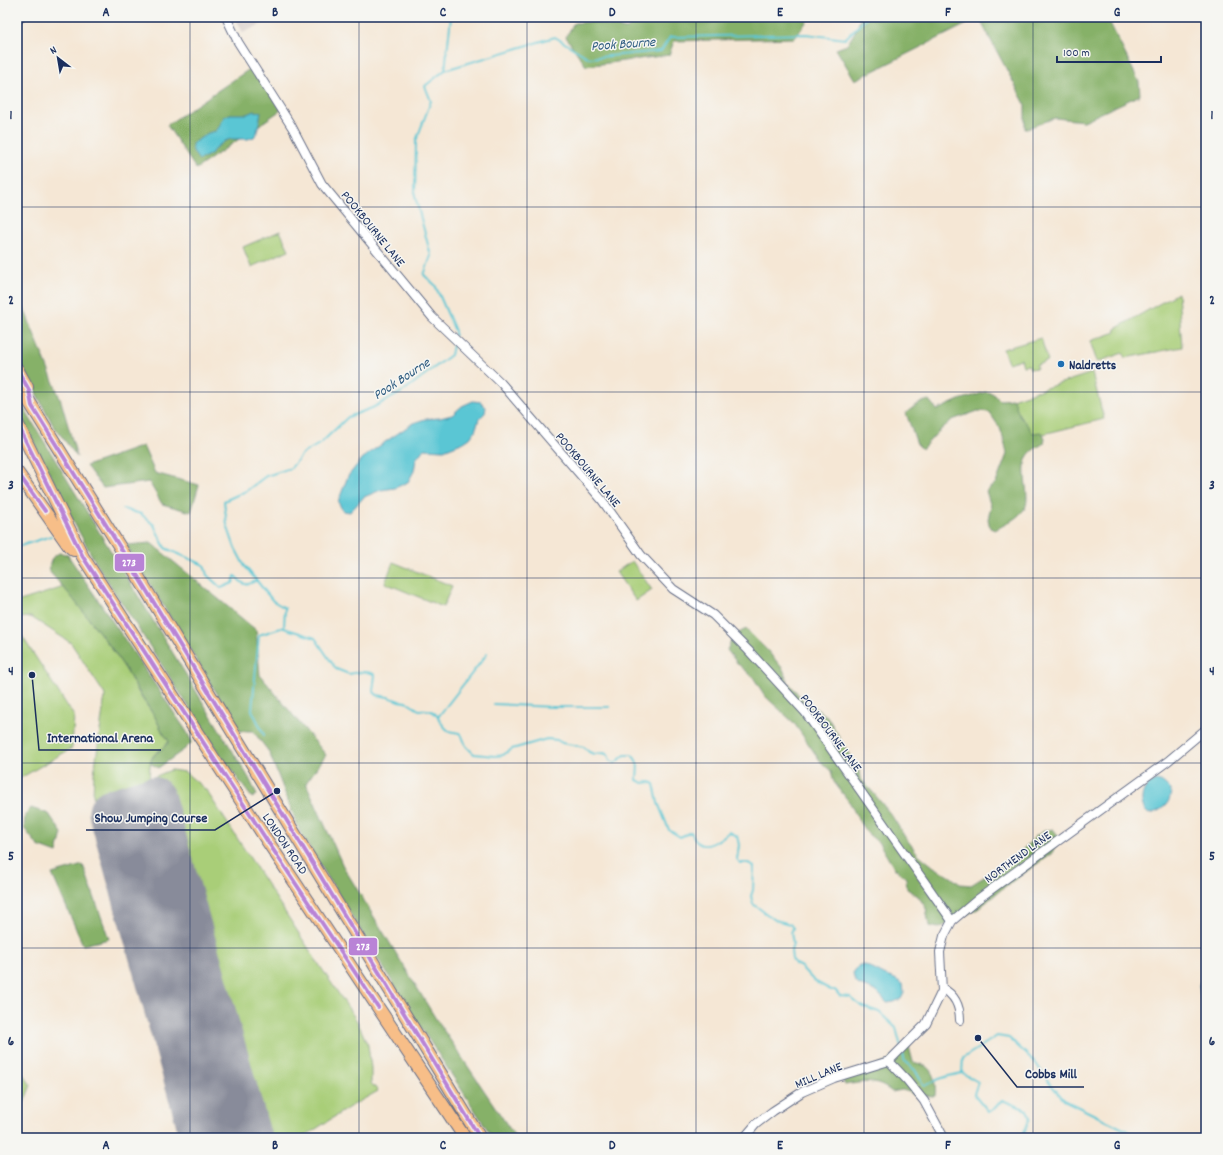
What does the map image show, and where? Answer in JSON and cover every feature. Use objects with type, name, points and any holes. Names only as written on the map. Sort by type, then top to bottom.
[{"type":"highway","points":[[17,369],[28,390],[32,406]]},
{"type":"highway","points":[[17,382],[143,585],[480,1138]]},
{"type":"highway","points":[[17,422],[82,558]]},
{"type":"highway","points":[[17,472],[69,546],[82,558]]},
{"type":"highway","name":"LONDON ROAD","points":[[82,558],[465,1138]]},
{"type":"highway","points":[[455,1123],[457,1138]]},
{"type":"street","name":"POOKBOURNE LANE","points":[[226,17],[238,42],[292,127],[322,184],[432,317],[501,383],[602,500],[640,555],[673,589],[713,615],[748,650],[805,712],[952,921]]},
{"type":"street","name":"NORTHEND LANE","points":[[908,1043],[926,1024],[942,991],[940,952],[944,936],[952,921],[978,899],[1168,761],[1206,730]]},
{"type":"street","points":[[942,988],[952,995],[958,1004],[960,1020]]},
{"type":"street","name":"MILL LANE","points":[[744,1138],[756,1124],[802,1092],[834,1078],[889,1061],[908,1043]]},
{"type":"street","points":[[889,1061],[924,1101],[944,1138]]},
{"type":"shaded area","points":[[235,17],[276,17],[243,33]]},
{"type":"green space","points":[[641,17],[807,17],[807,21],[795,38],[674,41],[669,55],[586,66],[566,37],[574,23],[591,22],[627,29],[634,21]]},
{"type":"green space","points":[[861,17],[886,17],[890,20],[890,17],[1107,17],[1139,82],[1140,95],[1084,121],[1055,118],[1025,129],[1025,104],[979,18],[855,80],[836,49],[847,45],[855,32]]},
{"type":"green space","points":[[254,66],[281,110],[196,169],[167,125]]},
{"type":"green space","points":[[280,231],[289,250],[251,267],[243,247]]},
{"type":"green space","points":[[17,291],[61,401],[77,457],[53,425],[17,357]]},
{"type":"green space","points":[[1178,293],[1182,347],[1125,358],[1123,353],[1097,362],[1090,341],[1116,332],[1115,329]]},
{"type":"green space","points":[[1041,338],[1048,361],[1036,365],[1037,368],[1030,369],[1029,365],[1023,366],[1021,359],[1008,363],[1003,349]]},
{"type":"green space","points":[[1092,373],[1104,419],[1023,439],[1012,399]]},
{"type":"green space","points":[[986,392],[992,393],[1000,400],[1014,400],[1020,417],[1033,433],[1042,432],[1045,438],[1044,443],[1031,452],[1025,464],[1027,502],[1025,508],[1015,518],[995,530],[990,528],[988,519],[991,507],[986,491],[996,483],[1007,454],[1000,428],[989,412],[978,411],[952,420],[922,449],[917,444],[906,413],[917,405],[929,400],[937,410],[959,400]]},
{"type":"green space","points":[[17,397],[249,778],[257,795],[252,798],[218,752],[96,563],[73,521],[17,409]]},
{"type":"green space","points":[[143,446],[155,473],[199,485],[191,512],[162,504],[149,482],[103,488],[86,466]]},
{"type":"green space","points":[[151,543],[256,630],[260,675],[326,755],[306,783],[343,866],[436,1019],[516,1138],[493,1138],[412,1014],[300,832],[269,752],[253,731],[240,731],[126,545]]},
{"type":"green space","points":[[59,553],[67,554],[187,732],[192,742],[185,749],[158,768],[150,763],[152,758],[165,747],[169,741],[110,646],[70,595],[48,570],[52,558]]},
{"type":"green space","points":[[632,561],[652,590],[636,601],[616,572]]},
{"type":"green space","points":[[393,562],[452,586],[443,607],[385,583]]},
{"type":"green space","points":[[64,587],[110,646],[169,741],[152,758],[149,779],[171,770],[185,772],[206,790],[357,1021],[368,1045],[371,1083],[378,1091],[348,1108],[302,1138],[248,1138],[152,800],[149,780],[98,813],[93,795],[94,774],[105,695],[71,643],[31,617],[17,618],[17,602]]},
{"type":"green space","points":[[746,629],[783,669],[788,682],[803,700],[827,716],[859,770],[860,778],[892,816],[918,854],[934,867],[960,884],[971,885],[992,872],[1002,863],[1016,856],[1036,836],[1044,831],[1053,829],[1061,839],[1051,854],[1003,888],[978,909],[939,928],[929,926],[926,908],[918,896],[907,889],[906,878],[894,868],[879,843],[867,833],[860,823],[850,803],[834,782],[831,771],[821,762],[794,723],[765,696],[753,677],[738,664],[727,650],[733,636]]},
{"type":"green space","points":[[17,632],[20,633],[74,716],[72,748],[17,780]]},
{"type":"green space","points":[[31,808],[49,814],[62,833],[57,853],[38,846],[24,828],[25,815]]},
{"type":"green space","points":[[83,865],[109,939],[83,945],[52,874]]},
{"type":"green space","points":[[908,1043],[913,1062],[927,1067],[934,1077],[935,1096],[914,1095],[902,1090],[892,1092],[881,1085],[870,1082],[845,1085],[841,1076],[887,1062]]},
{"type":"green space","points":[[17,1066],[31,1085],[24,1103],[17,1109]]},
{"type":"water","points":[[254,111],[261,112],[257,133],[254,137],[225,141],[215,148],[211,154],[199,160],[192,148],[192,144],[208,133],[216,131],[224,117],[230,114],[247,114]]},
{"type":"water","points":[[473,401],[481,402],[486,407],[485,413],[479,419],[475,431],[470,438],[444,450],[424,449],[416,459],[414,471],[408,482],[395,488],[381,490],[364,497],[350,512],[343,511],[338,502],[348,476],[362,459],[413,423],[425,419],[440,418],[452,415],[462,406]]},
{"type":"water","points":[[1156,780],[1163,782],[1171,790],[1171,795],[1162,809],[1149,814],[1142,803],[1143,794],[1147,786]]},
{"type":"water","points":[[859,965],[865,965],[903,984],[904,993],[901,999],[887,1003],[874,990],[859,985],[854,979],[853,973]]},
{"type":"water","points":[[1202,978],[1206,978],[1206,998],[1201,999],[1199,985]]},
{"type":"waterway","name":"Pook Bourne","points":[[445,70],[451,17]]},
{"type":"waterway","name":"Pook Bourne","points":[[455,335],[455,331],[435,285],[424,275],[431,256],[415,196],[416,141],[431,101],[425,86],[445,70],[555,37],[589,58],[661,51],[670,37],[806,34],[845,39],[867,17]]},
{"type":"waterway","name":"Pook Bourne","points":[[284,627],[285,608],[273,601],[244,565],[235,548],[227,525],[224,501],[246,491],[266,476],[291,468],[302,454],[321,443],[348,417],[372,408],[402,392],[451,355],[454,341]]},
{"type":"waterway","points":[[123,509],[141,514],[154,525],[165,548],[204,565],[207,575],[221,588],[233,583],[235,576],[245,584],[250,584],[257,580]]},
{"type":"waterway","points":[[17,547],[51,536]]},
{"type":"waterway","points":[[264,735],[252,710],[259,635],[284,627]]},
{"type":"waterway","points":[[284,628],[315,638],[336,669],[349,674],[366,672],[375,675],[373,691],[377,695],[406,702],[419,710],[426,710],[435,713],[445,728],[449,731],[459,733],[462,736],[466,746],[474,754],[495,756],[503,755],[512,749],[547,739],[584,747],[589,752],[594,754],[604,753],[608,755],[610,760],[615,763],[625,755],[632,755],[638,764],[637,780],[643,783],[650,782],[654,784],[658,803],[669,830],[680,837],[691,832],[697,842],[702,845],[710,844],[729,832],[737,836],[739,845],[737,859],[740,863],[748,863],[754,866],[753,890],[751,896],[753,904],[775,920],[790,924],[793,928],[791,933],[793,943],[791,951],[792,959],[795,964],[801,967],[814,981],[831,990],[835,990],[840,996],[850,997],[861,1006],[879,1012],[896,1028],[901,1047]]},
{"type":"waterway","points":[[438,717],[487,654]]},
{"type":"waterway","points":[[494,704],[553,707],[610,707]]},
{"type":"waterway","points":[[962,1073],[963,1058],[997,1036],[1009,1038],[1035,1062],[1064,1100],[1142,1138]]},
{"type":"waterway","points":[[902,1051],[905,1062],[915,1070],[924,1086],[933,1081],[962,1073]]},
{"type":"waterway","points":[[962,1073],[978,1082],[974,1094],[989,1112],[1002,1100],[1027,1110],[1030,1118],[1022,1137],[1024,1138]]},
{"type":"runway","points":[[204,1138],[112,812],[152,800],[248,1138]]},
{"type":"transit line","name":"273","points":[[17,369],[29,390],[32,406],[131,565],[480,1138]]},
{"type":"transit line","name":"273","points":[[17,423],[83,557],[266,839],[378,1007]]},
{"type":"transit line","name":"273","points":[[17,472],[45,511]]},
{"type":"place","name":"Naldretts","points":[[1061,364]]},
{"type":"place","name":"International Arena","points":[[32,675]]},
{"type":"place","name":"Show Jumping Course","points":[[277,791]]},
{"type":"place","name":"Cobbs Mill","points":[[978,1038]]}]
